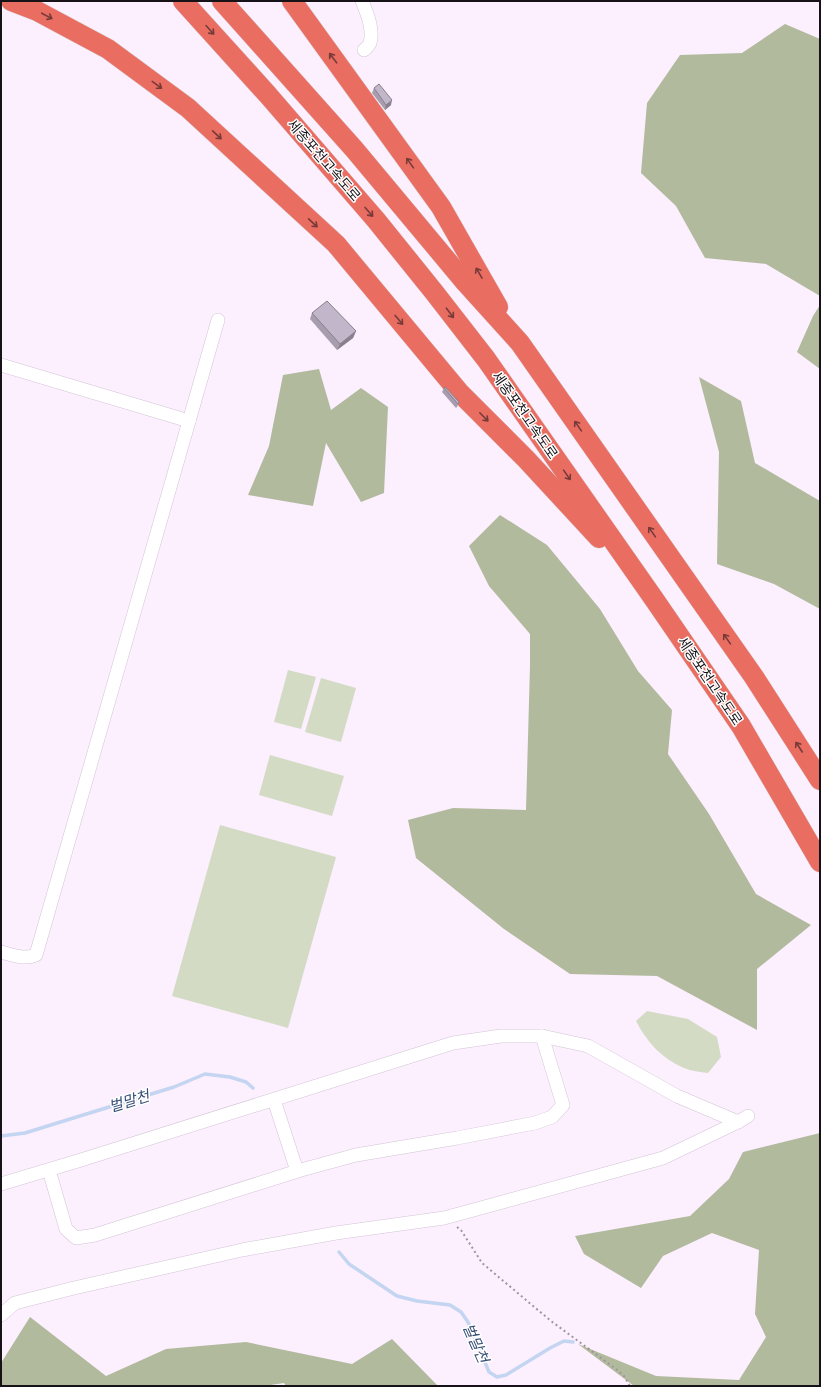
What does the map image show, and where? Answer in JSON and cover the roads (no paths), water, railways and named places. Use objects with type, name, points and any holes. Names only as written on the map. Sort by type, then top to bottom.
[{"type":"highway","points":[[11,1],[37,11],[108,49],[188,108],[336,244],[459,392],[526,459],[654,599]]},
{"type":"highway","name":"세종포천고속도로","points":[[184,1],[376,220],[486,359],[741,726],[820,862]]},
{"type":"highway","name":"세종포천고속도로","points":[[222,1],[349,143],[465,282],[520,343],[754,677],[820,780]]},
{"type":"highway","points":[[292,1],[441,207],[520,343]]},
{"type":"street","points":[[362,1],[367,13],[371,31],[370,44],[364,50]]},
{"type":"street","points":[[1,952],[18,957],[29,958],[36,955],[218,320]]},
{"type":"street","points":[[1,365],[189,421]]},
{"type":"street","points":[[1,1184],[453,1043],[501,1036],[542,1036],[588,1046],[677,1096],[743,1119],[663,1158],[444,1218],[336,1233],[242,1250],[15,1303],[1,1315]]},
{"type":"street","points":[[49,1170],[66,1229],[76,1238],[95,1235],[297,1171],[356,1155],[465,1137],[535,1123],[552,1117],[563,1105],[542,1036]]},
{"type":"street","points":[[274,1100],[297,1171]]},
{"type":"waterway","name":"벌말천","points":[[1,1136],[25,1133],[174,1087],[205,1074],[230,1077],[246,1082],[253,1088]]},
{"type":"waterway","name":"벌말천","points":[[339,1252],[349,1264],[397,1296],[417,1301],[450,1305],[461,1312],[468,1322],[489,1372],[497,1377],[506,1375],[564,1341],[573,1342]]}]
